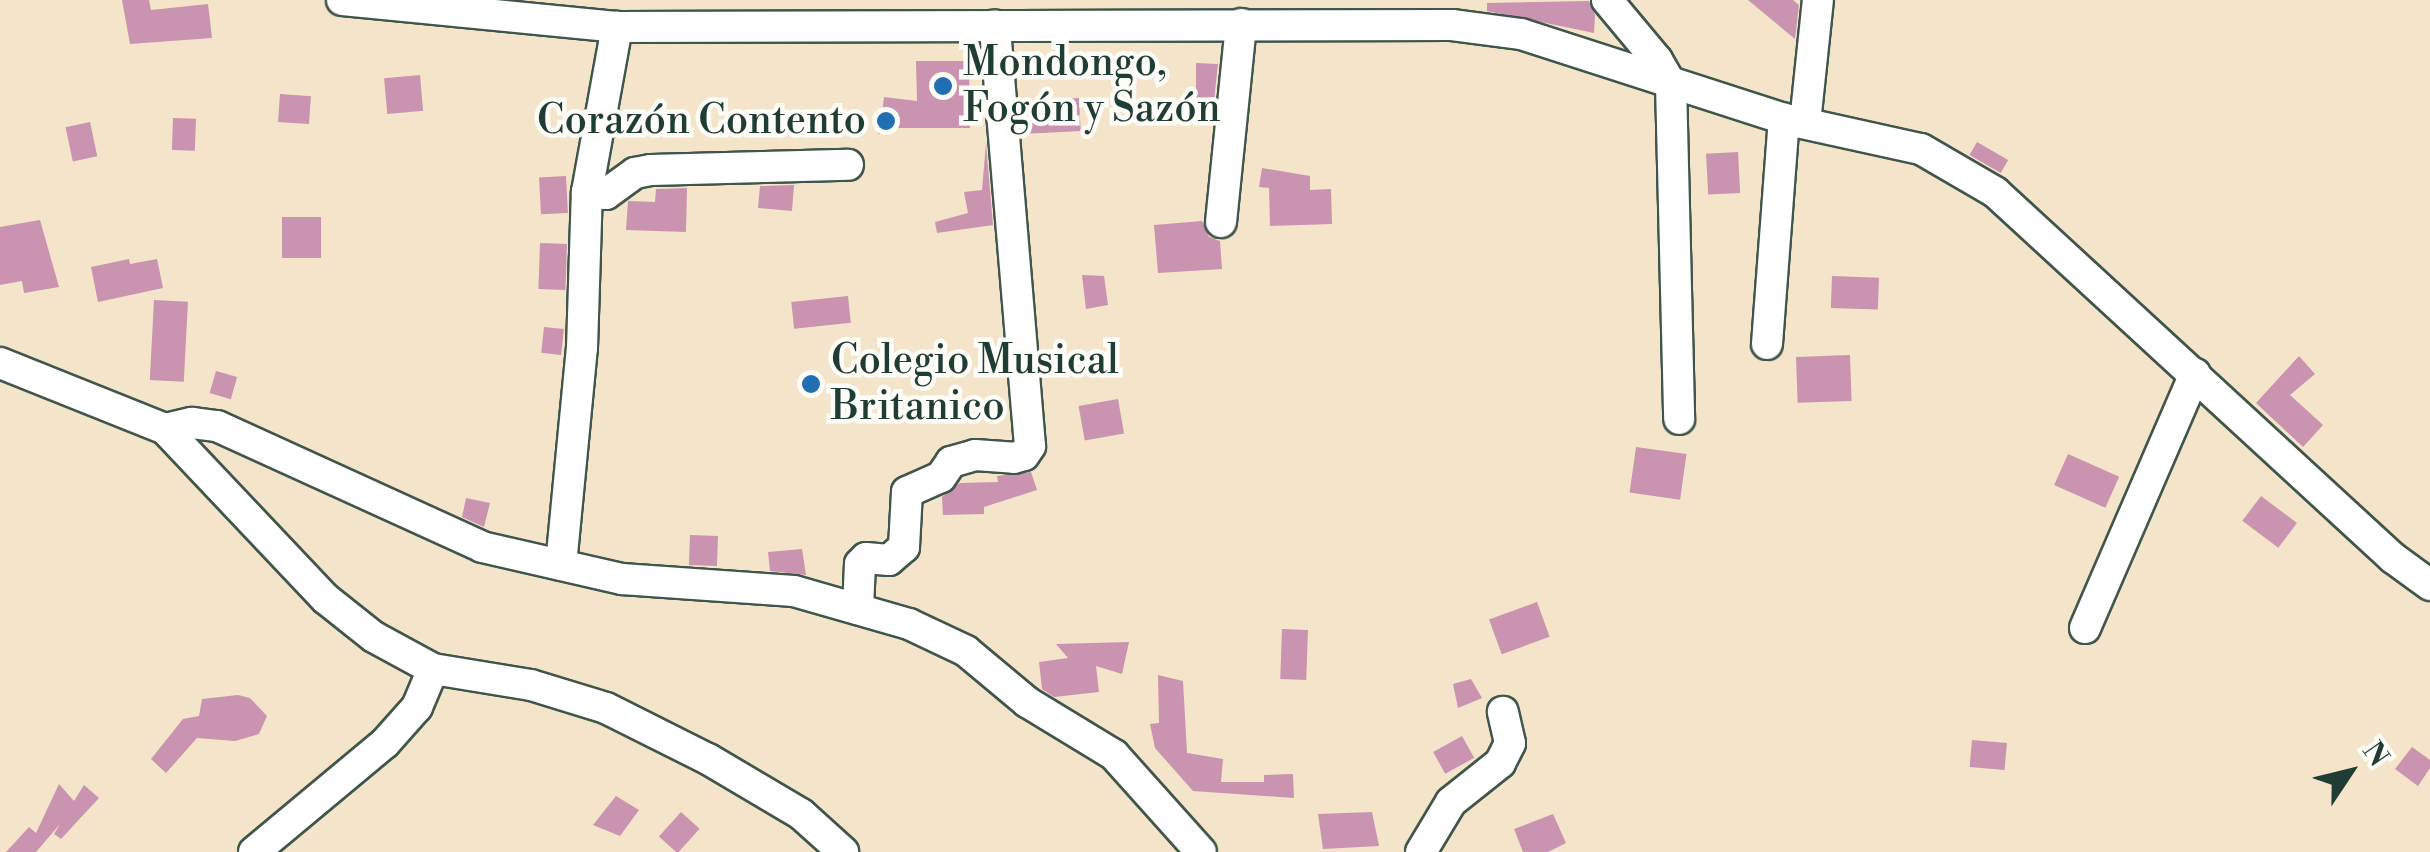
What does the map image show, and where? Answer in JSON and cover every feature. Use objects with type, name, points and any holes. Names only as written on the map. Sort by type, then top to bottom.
[{"type":"street","points":[[342,0],[617,28],[995,25],[1260,16],[1452,25],[1521,34],[1794,121],[1921,149],[1995,192],[2393,558],[2430,584]]},
{"type":"street","points":[[1607,0],[1657,60],[1671,84],[1679,419]]},
{"type":"street","points":[[1767,344],[1794,121],[1818,0]]},
{"type":"street","points":[[1221,222],[1260,16]]},
{"type":"street","points":[[858,609],[860,564],[866,558],[890,560],[904,547],[907,492],[942,477],[951,462],[975,455],[1014,458],[1024,455],[1030,446],[995,25]]},
{"type":"street","points":[[560,564],[582,348],[587,192],[617,28]]},
{"type":"street","points":[[587,192],[606,194],[636,173],[651,170],[848,165]]},
{"type":"street","points":[[0,363],[165,429],[326,599],[374,637],[433,669],[531,685],[606,708],[708,760],[801,814],[843,852]]},
{"type":"street","points":[[2086,628],[2195,374]]},
{"type":"street","points":[[165,429],[192,423],[216,426],[482,547],[622,579],[794,591],[909,624],[966,651],[1027,702],[1114,756],[1202,852]]},
{"type":"street","points":[[254,852],[385,743],[416,707],[433,669]]},
{"type":"street","points":[[1421,852],[1451,802],[1500,763],[1510,743],[1503,712]]},
{"type":"building","points":[[122,0],[149,0],[151,10],[208,4],[212,38],[130,44]]},
{"type":"building","points":[[1748,0],[1793,0],[1799,5],[1795,39]]},
{"type":"building","points":[[1589,1],[1595,15],[1594,33],[1487,11],[1487,3]]},
{"type":"building","points":[[916,61],[969,61],[970,128],[894,128],[894,133],[878,134],[877,113],[882,113],[884,97],[917,101]]},
{"type":"building","points":[[1196,63],[1218,64],[1214,101],[1196,101]]},
{"type":"building","points":[[420,75],[423,111],[387,114],[384,78]]},
{"type":"building","points":[[280,94],[311,96],[309,124],[278,122]]},
{"type":"building","points":[[1079,98],[1081,131],[1022,134],[1020,101]]},
{"type":"building","points":[[173,118],[196,119],[195,151],[172,150]]},
{"type":"building","points":[[90,122],[97,156],[73,161],[66,127]]},
{"type":"building","points":[[1977,142],[2008,160],[2001,173],[1970,155]]},
{"type":"building","points":[[986,143],[993,225],[937,233],[935,222],[968,213],[964,192],[982,190]]},
{"type":"building","points":[[1738,152],[1740,193],[1708,195],[1706,154]]},
{"type":"building","points":[[1262,168],[1310,176],[1310,190],[1331,189],[1332,224],[1270,226],[1269,188],[1259,187]]},
{"type":"building","points":[[566,176],[568,213],[541,214],[539,177]]},
{"type":"building","points":[[794,185],[792,211],[758,208],[760,186]]},
{"type":"building","points":[[687,188],[686,232],[626,230],[628,201],[655,202],[656,189]]},
{"type":"building","points":[[282,217],[321,217],[321,258],[282,258]]},
{"type":"building","points":[[40,220],[59,287],[24,293],[22,281],[0,285],[0,227]]},
{"type":"building","points":[[1202,221],[1209,237],[1220,241],[1222,269],[1158,273],[1154,225]]},
{"type":"building","points":[[540,243],[567,244],[565,290],[538,289]]},
{"type":"building","points":[[129,259],[130,264],[157,259],[163,288],[98,302],[91,267]]},
{"type":"building","points":[[1082,275],[1104,276],[1108,305],[1086,309]]},
{"type":"building","points":[[1832,276],[1879,278],[1878,310],[1831,308]]},
{"type":"building","points":[[848,296],[851,323],[794,329],[791,302]]},
{"type":"building","points":[[154,300],[188,302],[184,382],[150,380]]},
{"type":"building","points":[[544,327],[564,329],[561,355],[541,353]]},
{"type":"building","points":[[1850,355],[1852,401],[1798,403],[1796,357]]},
{"type":"building","points":[[2299,356],[2315,374],[2290,395],[2323,425],[2303,447],[2256,403]]},
{"type":"building","points":[[216,371],[237,377],[231,399],[210,393]]},
{"type":"building","points":[[1118,399],[1124,433],[1085,440],[1079,406]]},
{"type":"building","points":[[1636,447],[1687,454],[1680,500],[1630,493]]},
{"type":"building","points":[[2068,454],[2119,477],[2105,508],[2054,485]]},
{"type":"building","points":[[1031,472],[1037,490],[984,507],[984,514],[943,515],[942,497],[960,483],[998,482],[997,476]]},
{"type":"building","points":[[2261,496],[2297,523],[2278,548],[2242,521]]},
{"type":"building","points":[[466,498],[490,503],[484,527],[462,517]]},
{"type":"building","points":[[690,535],[718,536],[717,566],[689,565]]},
{"type":"building","points":[[802,549],[806,575],[770,571],[768,552]]},
{"type":"building","points":[[1537,602],[1550,637],[1502,654],[1489,619]]},
{"type":"building","points":[[1282,629],[1308,630],[1306,680],[1280,679]]},
{"type":"building","points":[[1129,642],[1122,674],[1096,666],[1099,692],[1054,697],[1042,689],[1039,662],[1068,658],[1056,644]]},
{"type":"building","points":[[1158,675],[1183,681],[1187,753],[1223,759],[1221,782],[1264,782],[1264,775],[1293,774],[1294,798],[1193,791],[1155,748],[1150,724],[1159,723]]},
{"type":"building","points":[[1471,679],[1482,698],[1458,708],[1453,684]]},
{"type":"building","points":[[238,695],[250,698],[267,716],[259,734],[235,741],[197,738],[166,773],[151,759],[183,719],[199,716],[202,699]]},
{"type":"building","points":[[1462,736],[1474,758],[1445,774],[1433,752]]},
{"type":"building","points":[[1972,740],[2007,743],[2005,770],[1970,767]]},
{"type":"building","points":[[2412,747],[2430,760],[2430,768],[2418,786],[2395,769]]},
{"type":"building","points":[[59,784],[74,801],[84,785],[99,798],[61,839],[54,834],[60,824],[36,852],[6,852],[29,827],[36,833]]},
{"type":"building","points":[[616,796],[639,810],[620,836],[593,825]]},
{"type":"building","points":[[681,812],[700,829],[679,852],[659,837]]},
{"type":"building","points":[[1372,812],[1379,846],[1323,849],[1318,814]]},
{"type":"building","points":[[1553,814],[1566,843],[1548,852],[1523,852],[1514,829]]},
{"type":"place","name":"Mondongo, Fogón y Sazón","points":[[943,86]]},
{"type":"place","name":"Corazón Contento","points":[[886,121]]},
{"type":"place","name":"Colegio Musical Britanico","points":[[811,384]]}]
